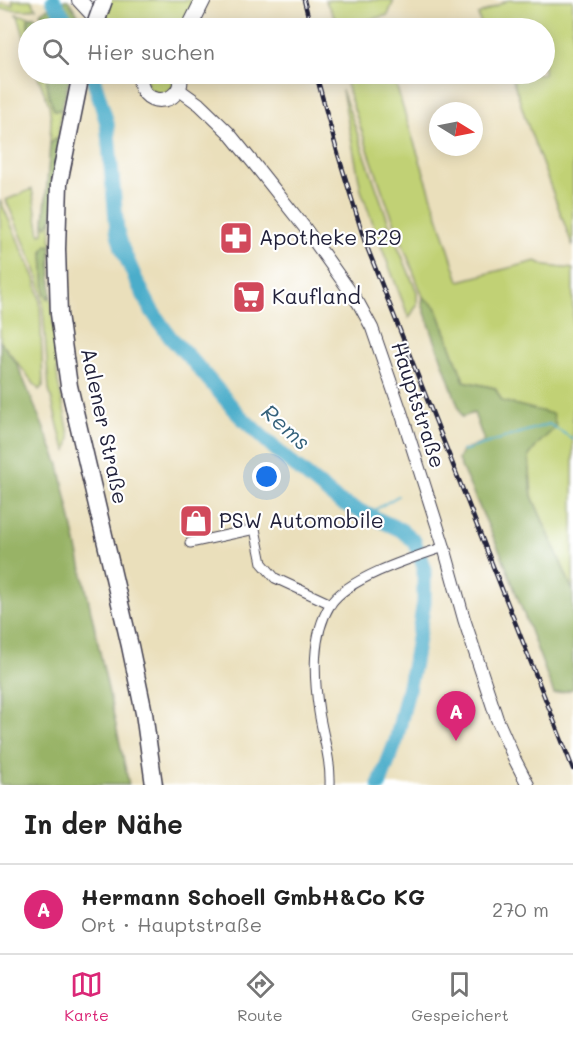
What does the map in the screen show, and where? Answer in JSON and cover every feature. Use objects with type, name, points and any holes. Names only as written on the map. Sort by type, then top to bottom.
[{"type":"highway","points":[[96,18],[104,0]]},
{"type":"highway","name":"Aalener Straße","points":[[79,84],[59,183],[57,249],[59,314],[69,386],[142,702],[154,785]]},
{"type":"main road","points":[[79,0],[91,18]]},
{"type":"main road","points":[[85,0],[92,18]]},
{"type":"main road","points":[[194,18],[203,0]]},
{"type":"main road","points":[[141,84],[145,92],[155,99],[162,100],[174,95],[180,84]]},
{"type":"street","name":"Hauptstraße","points":[[178,89],[199,104],[228,132],[305,228],[366,316],[378,342],[497,719],[528,785]]},
{"type":"street","points":[[190,543],[255,530],[262,563],[275,578],[331,604]]},
{"type":"street","points":[[330,785],[328,756],[319,713],[316,649],[318,633],[331,604],[354,584],[368,576],[444,547]]},
{"type":"green space","points":[[12,0],[31,0],[36,8],[0,9],[0,4],[13,5]]},
{"type":"green space","points":[[68,0],[80,18],[43,18],[40,14]]},
{"type":"green space","points":[[109,0],[196,0],[188,18],[104,18]]},
{"type":"green space","points":[[325,0],[394,0],[388,15],[376,18],[335,18]]},
{"type":"green space","points":[[508,0],[573,0],[573,247],[514,84],[555,84],[555,18],[479,18],[478,15]]},
{"type":"green space","points":[[15,14],[31,17],[19,18]]},
{"type":"green space","points":[[41,84],[47,84],[54,109],[61,110],[58,141],[55,138],[50,144],[51,119],[49,105]]},
{"type":"green space","points":[[47,84],[68,84],[61,110],[54,110]]},
{"type":"green space","points":[[147,84],[173,84],[161,95],[148,89]]},
{"type":"green space","points":[[346,84],[396,84],[459,281],[536,261],[546,266],[573,269],[573,591],[532,496],[529,456],[538,444],[502,401],[495,388],[464,381],[436,307],[423,297],[383,193]]},
{"type":"green space","points":[[342,90],[393,235],[417,292],[417,305],[409,318],[361,190]]},
{"type":"green space","points":[[56,138],[58,141],[52,219],[47,226],[44,223],[50,144]]},
{"type":"green space","points":[[32,189],[40,234],[43,233],[44,223],[47,226],[52,219],[51,246],[43,250],[45,293],[48,298],[51,294],[58,382],[70,438],[67,451],[61,438],[49,389],[42,294],[37,272],[6,200]]},
{"type":"green space","points":[[0,200],[35,278],[40,300],[43,386],[39,390],[0,341]]},
{"type":"green space","points":[[47,245],[51,246],[51,294],[48,299],[45,293],[43,250]]},
{"type":"green space","points":[[423,297],[436,307],[464,381],[495,388],[502,401],[553,414],[556,427],[529,456],[529,472],[532,496],[573,591],[573,689],[554,694],[502,556],[458,460],[462,451],[484,441],[474,413],[462,417],[422,304]]},
{"type":"green space","points":[[0,341],[17,364],[59,465],[129,785],[0,785]]},
{"type":"waterway","name":"Rems","points":[[53,0],[65,18]]},
{"type":"waterway","name":"Rems","points":[[95,84],[107,123],[117,230],[122,248],[152,311],[170,337],[239,415],[284,457],[338,501],[401,530],[414,541],[424,567],[424,602],[413,668],[396,741],[379,785]]},
{"type":"waterway","points":[[462,451],[549,424],[573,439]]},
{"type":"waterway","points":[[368,514],[398,496]]},
{"type":"railway","points":[[304,0],[308,18]]},
{"type":"railway","points":[[319,84],[365,242],[573,769]]},
{"type":"place","name":"Apotheke B29","points":[[236,238]]},
{"type":"place","name":"Kaufland","points":[[249,297]]},
{"type":"place","name":"PSW Automobile","points":[[196,521]]},
{"type":"place","name":"Hermann Schoell GmbH&Co KG","points":[[456,741]]}]
